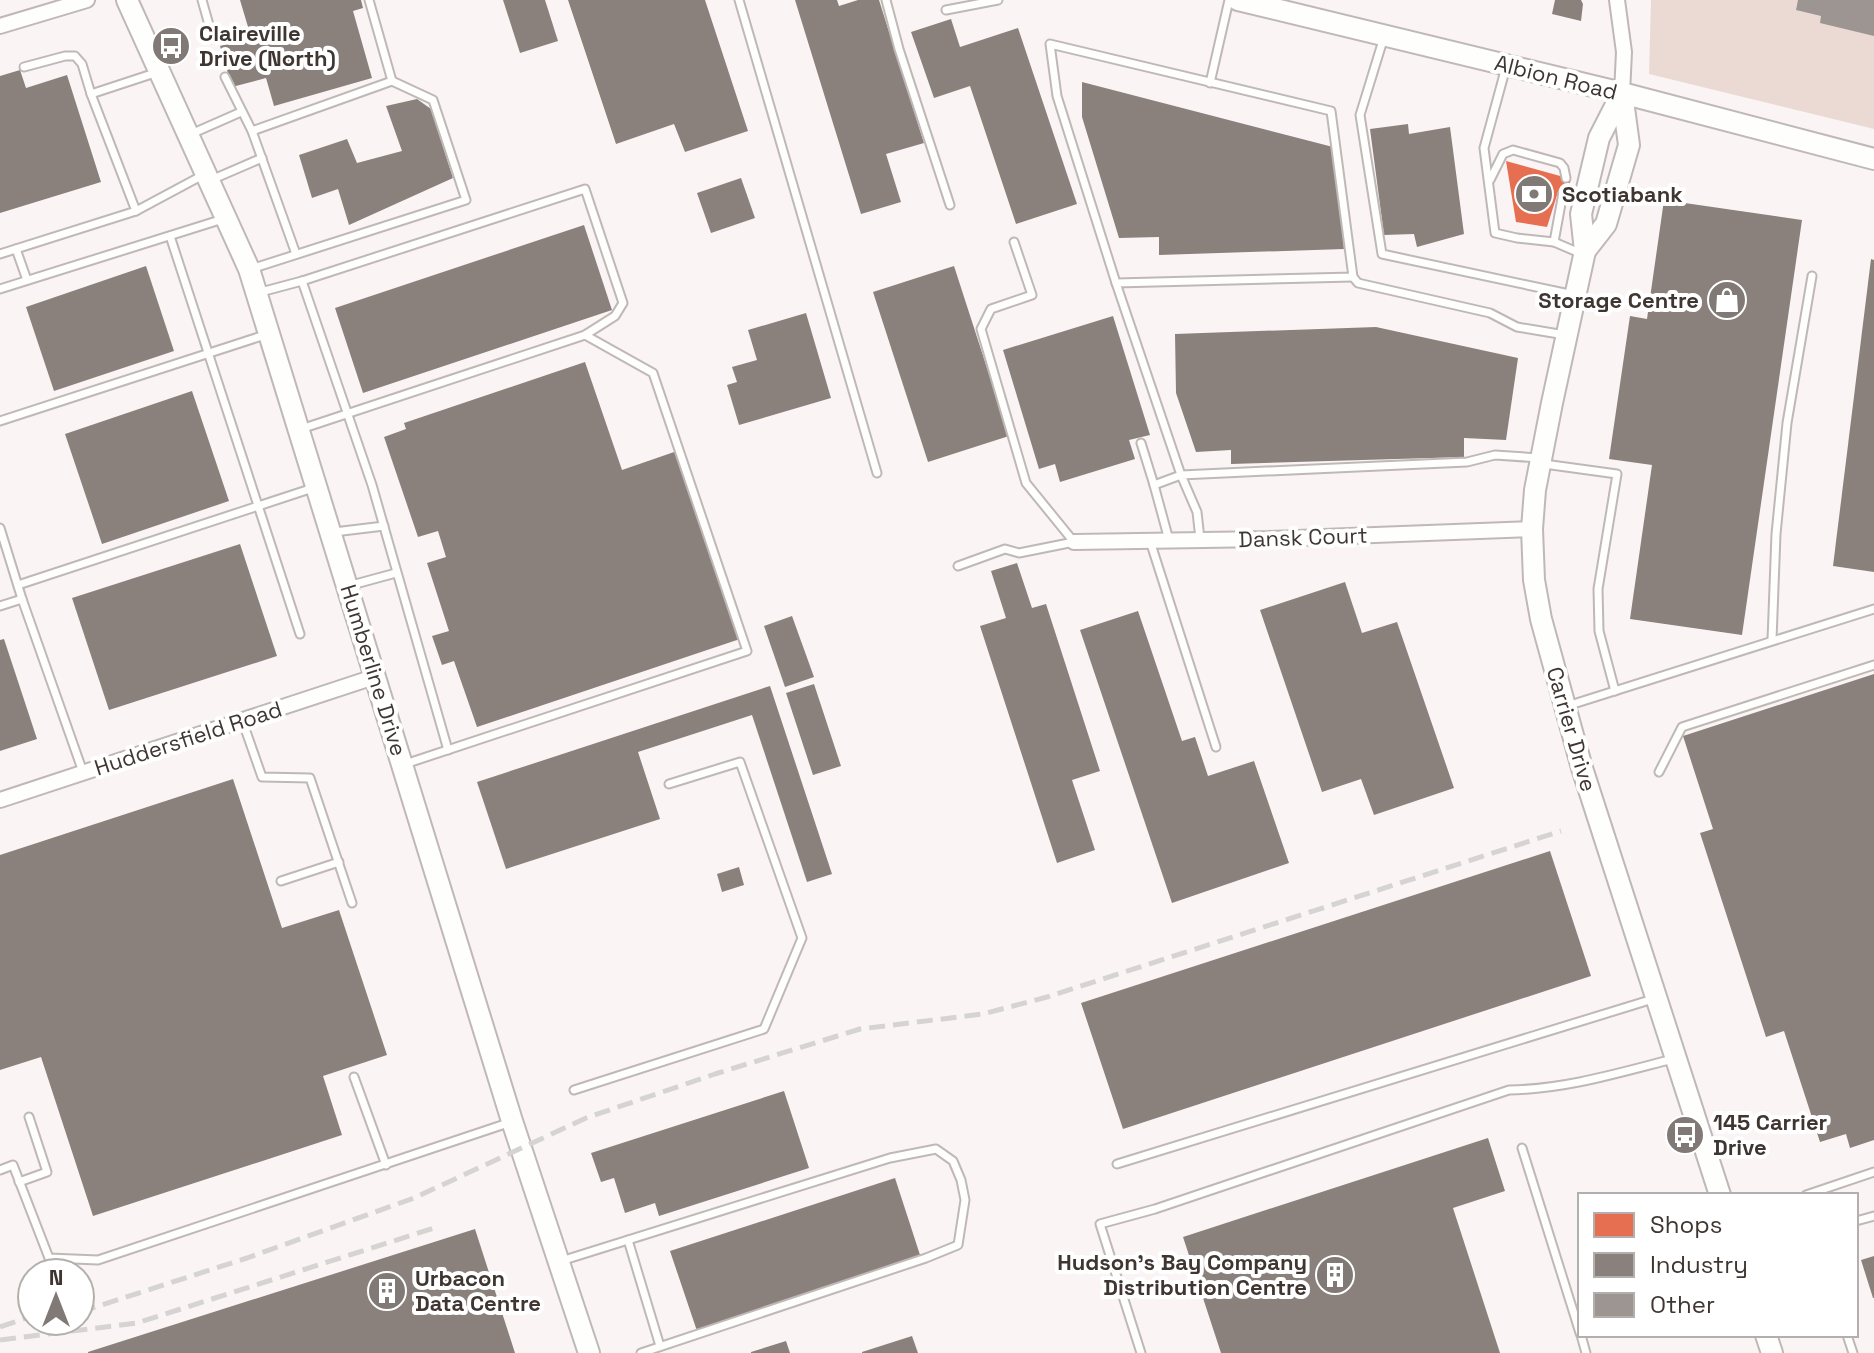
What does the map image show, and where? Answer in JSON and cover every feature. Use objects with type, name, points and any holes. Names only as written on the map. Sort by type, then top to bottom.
[{"type":"street","points":[[0,26],[87,0]]},
{"type":"street","name":"Humberline Drive","points":[[127,0],[249,269],[512,1121],[589,1353]]},
{"type":"street","name":"Albion Road","points":[[1238,0],[1622,93],[1874,159]]},
{"type":"street","name":"Carrier Drive","points":[[1585,253],[1606,224],[1629,145],[1622,93],[1624,52],[1617,0]]},
{"type":"street","name":"Carrier Drive","points":[[1622,93],[1599,138],[1581,214],[1585,253],[1541,461],[1532,529],[1534,580],[1541,619],[1565,707],[1719,1193]]},
{"type":"street","name":"Dansk Court","points":[[1074,542],[1532,529]]},
{"type":"street","name":"Huddersfield Road","points":[[0,800],[377,676]]},
{"type":"lane","points":[[202,0],[213,39]]},
{"type":"lane","points":[[369,0],[392,81]]},
{"type":"lane","points":[[739,0],[877,473]]},
{"type":"lane","points":[[886,0],[950,205]]},
{"type":"lane","points":[[946,10],[998,0]]},
{"type":"lane","points":[[1210,83],[1229,0]]},
{"type":"lane","points":[[1384,36],[1360,115],[1382,254],[1576,295]]},
{"type":"lane","points":[[1200,540],[1197,512],[1181,475],[1116,283],[1057,96],[1050,44],[1331,111],[1353,277],[1358,283],[1490,313],[1517,327],[1567,335]]},
{"type":"lane","points":[[24,67],[65,56],[75,56],[82,64],[136,211]]},
{"type":"lane","points":[[1506,65],[1484,148],[1495,233],[1554,242],[1585,253]]},
{"type":"lane","points":[[91,94],[160,71]]},
{"type":"lane","points":[[225,77],[252,131],[296,254]]},
{"type":"lane","points":[[249,269],[466,200],[433,100],[392,81],[252,131]]},
{"type":"lane","points":[[189,135],[241,112]]},
{"type":"lane","points":[[1488,183],[1503,154],[1513,150],[1560,163],[1566,178]]},
{"type":"lane","points":[[0,254],[136,211],[208,177],[262,158]]},
{"type":"lane","points":[[256,293],[302,281],[585,189],[623,303],[615,316],[585,335],[298,430]]},
{"type":"lane","points":[[1554,242],[1563,193]]},
{"type":"lane","points":[[0,289],[226,218]]},
{"type":"lane","points":[[170,236],[300,634]]},
{"type":"lane","points":[[958,566],[1005,549],[1019,553],[1074,542],[1026,483],[981,329],[991,309],[1032,295],[1014,242]]},
{"type":"lane","points":[[16,249],[27,280]]},
{"type":"lane","points":[[1772,640],[1776,534],[1787,423],[1812,276]]},
{"type":"lane","points":[[1116,283],[1353,277]]},
{"type":"lane","points":[[302,281],[384,526],[448,750]]},
{"type":"lane","points":[[0,421],[268,334]]},
{"type":"lane","points":[[403,764],[747,651],[653,373],[585,335]]},
{"type":"lane","points":[[1141,443],[1169,540]]},
{"type":"lane","points":[[1154,485],[1181,475],[1467,462],[1495,455],[1617,474],[1598,589],[1599,631],[1615,691]]},
{"type":"lane","points":[[18,585],[317,487]]},
{"type":"lane","points":[[331,532],[384,526]]},
{"type":"lane","points":[[0,528],[83,772]]},
{"type":"lane","points":[[1150,541],[1216,747]]},
{"type":"lane","points":[[348,586],[396,573]]},
{"type":"lane","points":[[0,606],[22,599]]},
{"type":"lane","points":[[1565,707],[1874,609]]},
{"type":"lane","points":[[1659,772],[1682,727],[1874,665]]},
{"type":"lane","points":[[242,720],[262,777],[310,778],[352,903]]},
{"type":"lane","points":[[574,1090],[764,1029],[802,938],[740,762],[669,784]]},
{"type":"lane","points":[[281,881],[339,862]]},
{"type":"lane","points":[[1117,1164],[1655,998]]},
{"type":"lane","points":[[1141,1353],[1100,1224],[1155,1209],[1509,1090],[1546,1089],[1582,1083],[1675,1059]]},
{"type":"lane","points":[[354,1077],[386,1165]]},
{"type":"lane","points":[[19,1182],[47,1172],[29,1117]]},
{"type":"lane","points":[[0,1170],[13,1165],[49,1258],[98,1260],[512,1121]]},
{"type":"lane","points":[[1522,1148],[1578,1328]]},
{"type":"lane","points":[[558,1262],[890,1158],[936,1149],[953,1161],[965,1200],[958,1245],[641,1353]]},
{"type":"lane","points":[[1812,1193],[1874,1172]]},
{"type":"lane","points":[[628,1240],[660,1346]]},
{"type":"shaded area","points":[[1651,0],[1874,0],[1874,129],[1649,74]]},
{"type":"building: Shops","name":"Scotiabank","points":[[1506,161],[1571,179],[1567,194],[1558,192],[1547,227],[1516,222]]},
{"type":"building: Industry","points":[[240,0],[361,0],[363,8],[353,11],[372,78],[274,106],[266,78],[232,87],[220,46],[251,37]]},
{"type":"building: Industry","points":[[503,0],[545,0],[558,41],[520,53]]},
{"type":"building: Industry","points":[[568,0],[705,0],[748,131],[685,152],[674,124],[616,144]]},
{"type":"building: Industry","points":[[795,0],[837,0],[839,6],[858,0],[879,0],[924,143],[886,154],[901,202],[861,214]]},
{"type":"building: Industry","points":[[1555,0],[1581,0],[1581,21],[1552,14]]},
{"type":"building: Industry","points":[[951,19],[960,47],[1018,28],[1077,204],[1016,224],[970,86],[934,98],[911,32]]},
{"type":"building: Industry","points":[[20,70],[26,88],[67,75],[101,182],[0,213],[0,76]]},
{"type":"building: Industry","points":[[1082,82],[1333,147],[1344,249],[1159,255],[1159,237],[1119,238],[1082,117]]},
{"type":"building: Industry","points":[[417,99],[431,109],[453,178],[349,225],[338,189],[312,198],[299,155],[347,139],[357,163],[402,151],[386,106]]},
{"type":"building: Industry","points":[[1408,124],[1409,134],[1450,127],[1464,234],[1417,247],[1414,234],[1384,235],[1370,129]]},
{"type":"building: Industry","points":[[741,178],[755,218],[711,233],[697,193]]},
{"type":"building: Industry","points":[[1664,200],[1802,220],[1742,635],[1630,619],[1652,465],[1609,459],[1630,316],[1647,319]]},
{"type":"building: Industry","points":[[584,225],[612,310],[363,393],[335,308]]},
{"type":"building: Industry","points":[[1871,259],[1874,260],[1874,572],[1833,566]]},
{"type":"building: Industry","points":[[146,266],[174,351],[54,391],[26,307]]},
{"type":"building: Industry","points":[[954,266],[1009,436],[928,462],[873,292]]},
{"type":"building: Industry","points":[[806,313],[831,398],[739,425],[727,385],[737,382],[732,367],[757,360],[748,330]]},
{"type":"building: Industry","points":[[1113,316],[1150,435],[1129,440],[1135,459],[1060,482],[1055,464],[1039,469],[1003,350]]},
{"type":"building: Industry","points":[[1376,327],[1518,358],[1506,440],[1464,438],[1464,457],[1231,464],[1231,450],[1196,452],[1176,393],[1175,334]]},
{"type":"building: Industry","points":[[585,362],[622,470],[677,451],[740,639],[477,727],[454,661],[442,665],[432,636],[449,631],[427,563],[446,557],[438,531],[418,537],[384,437],[406,429],[404,423]]},
{"type":"building: Industry","points":[[192,391],[229,501],[102,544],[65,434]]},
{"type":"building: Industry","points":[[240,544],[277,656],[109,710],[72,598]]},
{"type":"building: Industry","points":[[1017,563],[1032,608],[1046,604],[1100,771],[1072,780],[1095,850],[1057,863],[980,626],[1006,618],[991,571]]},
{"type":"building: Industry","points":[[1345,582],[1362,633],[1397,622],[1454,788],[1374,815],[1361,779],[1322,792],[1260,610]]},
{"type":"building: Industry","points":[[1138,611],[1182,741],[1195,737],[1208,776],[1254,761],[1289,863],[1172,903],[1080,630]]},
{"type":"building: Industry","points":[[792,616],[814,677],[785,687],[764,626]]},
{"type":"building: Industry","points":[[4,639],[37,739],[0,751],[0,640]]},
{"type":"building: Industry","points":[[1874,674],[1874,1140],[1850,1148],[1846,1134],[1820,1142],[1784,1031],[1766,1037],[1700,833],[1713,829],[1683,736]]},
{"type":"building: Industry","points":[[814,684],[841,766],[813,775],[786,693]]},
{"type":"building: Industry","points":[[770,686],[832,874],[807,882],[752,715],[638,752],[660,819],[506,869],[477,782]]},
{"type":"building: Industry","points":[[233,779],[282,928],[339,910],[387,1055],[323,1076],[342,1135],[93,1216],[41,1057],[0,1070],[0,855]]},
{"type":"building: Industry","points":[[1550,851],[1591,976],[1123,1129],[1081,1003]]},
{"type":"building: Industry","points":[[739,867],[744,885],[722,892],[717,874]]},
{"type":"building: Industry","points":[[784,1091],[809,1168],[659,1216],[655,1203],[625,1213],[614,1178],[601,1182],[591,1153]]},
{"type":"building: Industry","name":"Hudson's Bay Company Distribution Centre","points":[[1488,1138],[1505,1191],[1453,1208],[1500,1353],[1221,1353],[1183,1237]]},
{"type":"building: Industry","points":[[895,1178],[921,1258],[697,1331],[670,1251]]},
{"type":"building: Industry","name":"Urbacon Data Centre","points":[[475,1229],[515,1353],[88,1353],[88,1352]]},
{"type":"building: Industry","points":[[1874,1256],[1874,1298],[1873,1298],[1861,1260]]},
{"type":"building: Industry","points":[[912,1336],[918,1353],[862,1353],[862,1352]]},
{"type":"building: Industry","points":[[786,1341],[790,1353],[751,1353],[751,1352]]},
{"type":"building: Other","points":[[1798,0],[1874,0],[1874,36],[1820,23],[1821,16],[1796,10]]},
{"type":"railway","points":[[96,1307],[247,1258],[414,1198],[586,1118],[715,1074],[860,1029],[983,1014],[1047,997],[1561,831]]},
{"type":"railway","points":[[0,1340],[137,1323],[434,1228]]},
{"type":"railway","points":[[0,1327],[16,1322]]},
{"type":"place","name":"Claireville Drive (North)","points":[[171,46]]},
{"type":"place","name":"Scotiabank","points":[[1534,194]]},
{"type":"place","name":"Storage Centre","points":[[1727,300]]},
{"type":"place","name":"145 Carrier Drive","points":[[1685,1135]]},
{"type":"place","name":"Hudson's Bay Company Distribution Centre","points":[[1335,1275]]},
{"type":"place","name":"Urbacon Data Centre","points":[[387,1291]]}]
